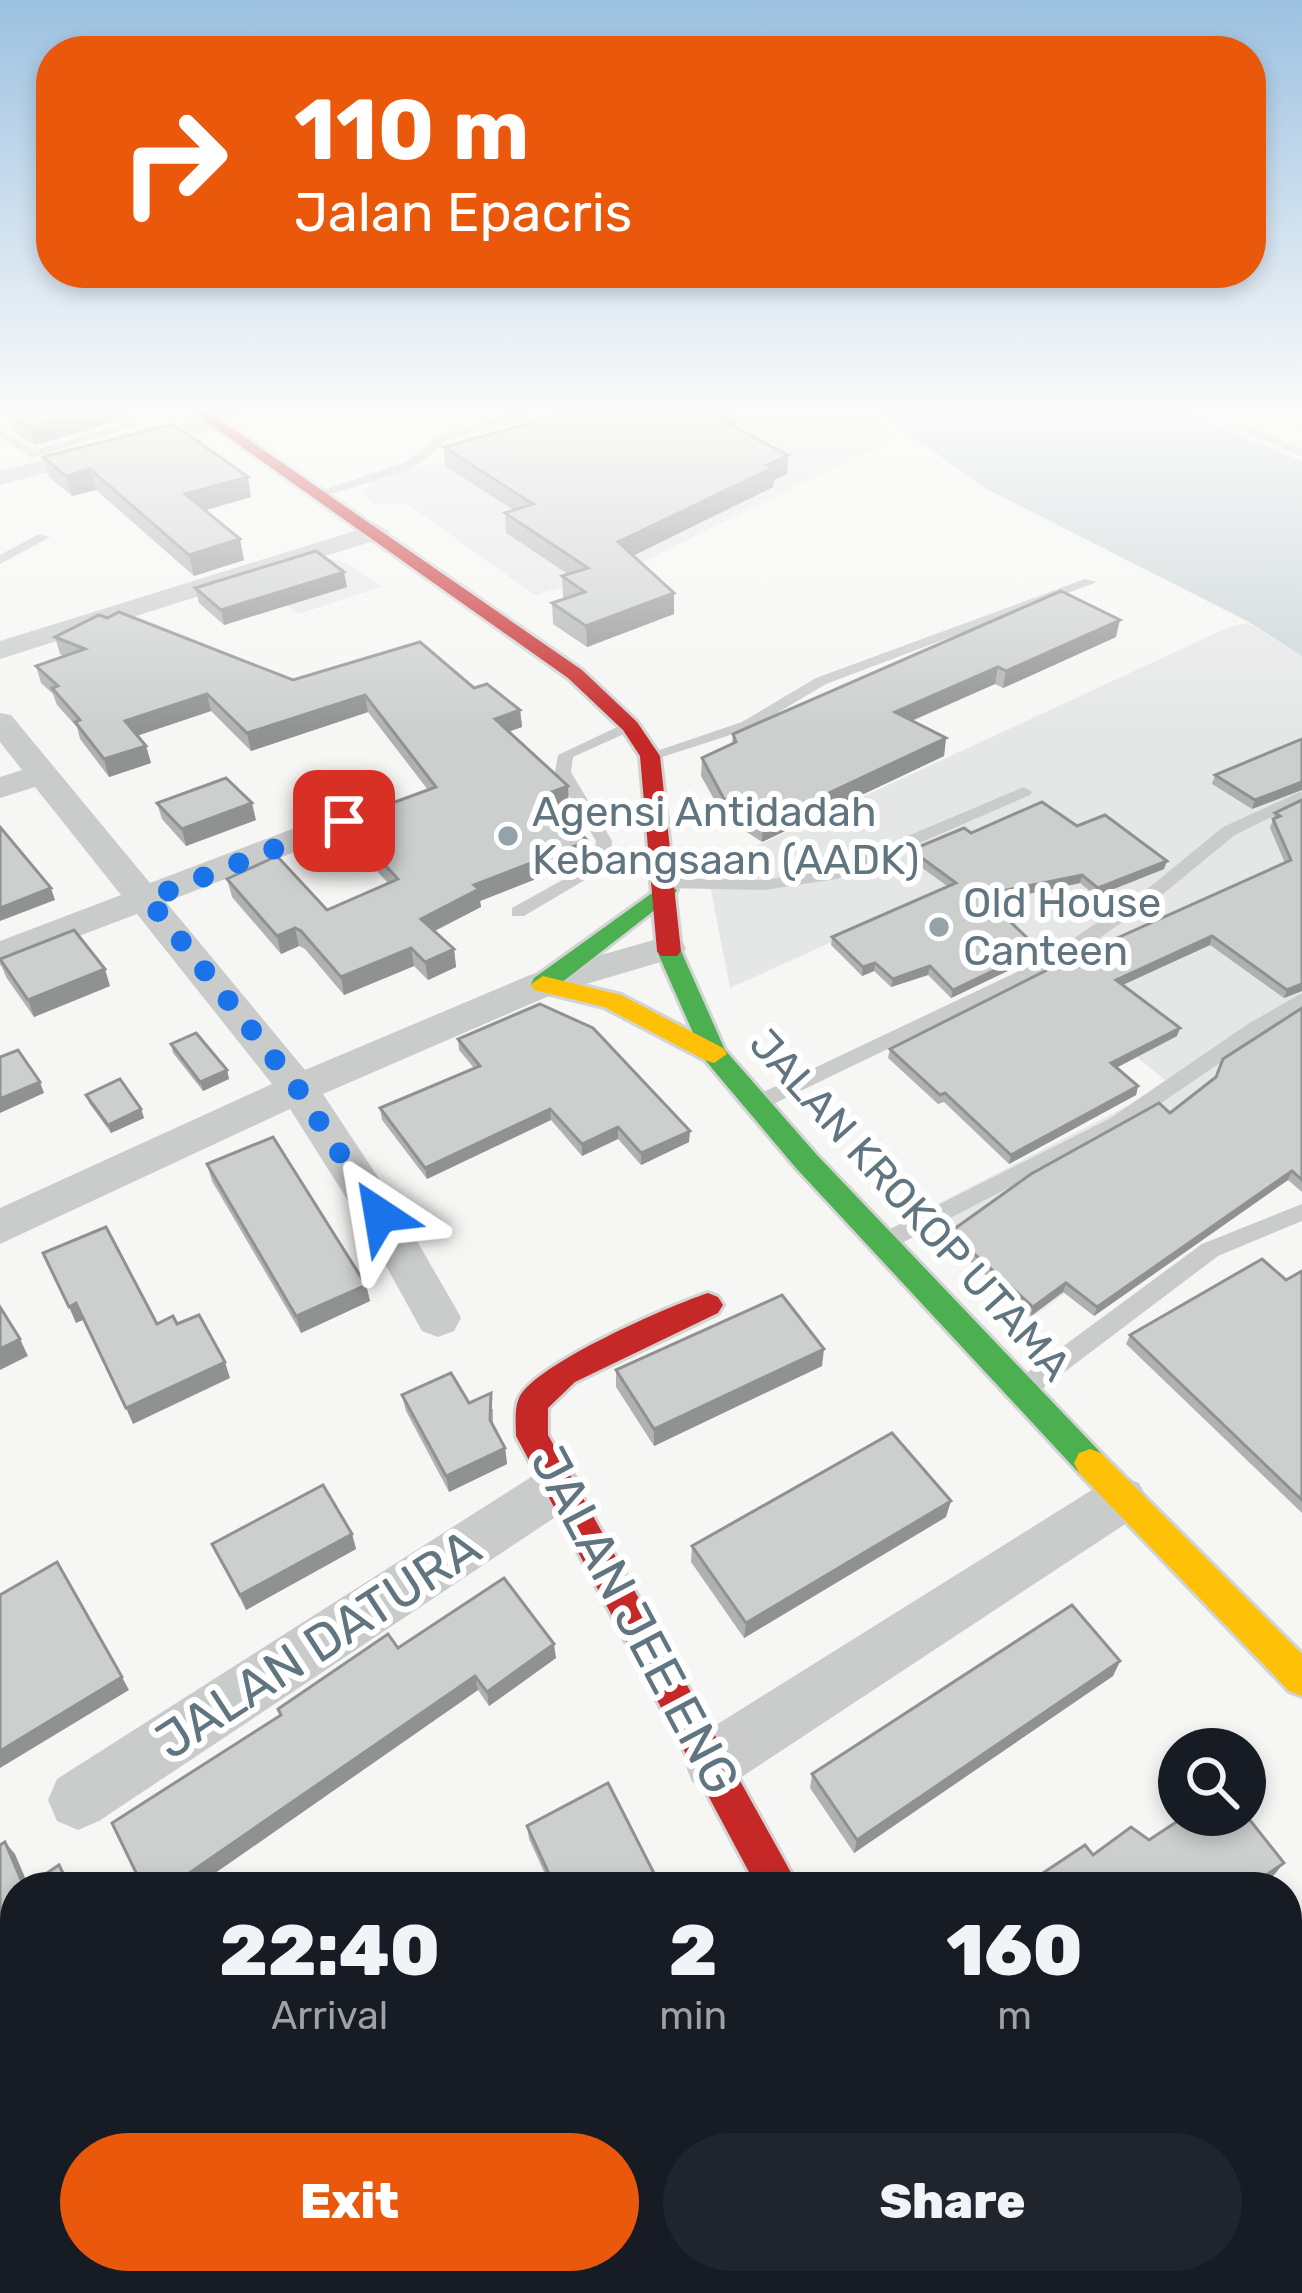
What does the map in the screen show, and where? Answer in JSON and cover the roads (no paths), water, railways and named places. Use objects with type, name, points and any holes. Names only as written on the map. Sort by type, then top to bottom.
[{"type":"street","name":"JALAN KROKOP UTAMA","points":[[360,520],[575,674],[630,726],[650,756],[668,948],[714,1054],[755,1105],[1020,1392],[1302,1679]]},
{"type":"street","points":[[0,650],[377,532]]},
{"type":"street","points":[[0,722],[298,1089],[380,1215],[438,1318]]},
{"type":"street","points":[[0,788],[44,773]]},
{"type":"street","points":[[0,954],[382,806]]},
{"type":"street","points":[[543,984],[665,887]]},
{"type":"street","points":[[0,1227],[298,1089],[543,984],[668,948]]},
{"type":"street","points":[[543,984],[612,1001],[714,1054]]},
{"type":"street","name":"JALAN JEE ENG","points":[[709,1305],[564,1373],[532,1403],[532,1436],[771,1872]]},
{"type":"street","name":"JALAN DATURA","points":[[78,1800],[557,1488]]},
{"type":"street","points":[[713,1761],[1121,1499]]},
{"type":"lane","points":[[0,560],[44,537]]},
{"type":"lane","points":[[650,756],[747,725],[821,681],[1090,583]]},
{"type":"lane","points":[[518,912],[601,865],[604,841],[563,772],[566,755],[630,726]]},
{"type":"lane","points":[[665,887],[764,884],[831,874],[1024,792]]},
{"type":"lane","points":[[755,1105],[1048,964],[1157,890],[1229,830],[1302,796]]},
{"type":"lane","points":[[884,1243],[1116,1124],[1302,999]]},
{"type":"lane","points":[[1020,1392],[1210,1250],[1302,1212]]},
{"type":"place","name":"Agensi Antidadah Kebangsaan (AADK)","points":[[508,836]]},
{"type":"place","name":"Old House Canteen","points":[[939,927]]}]
